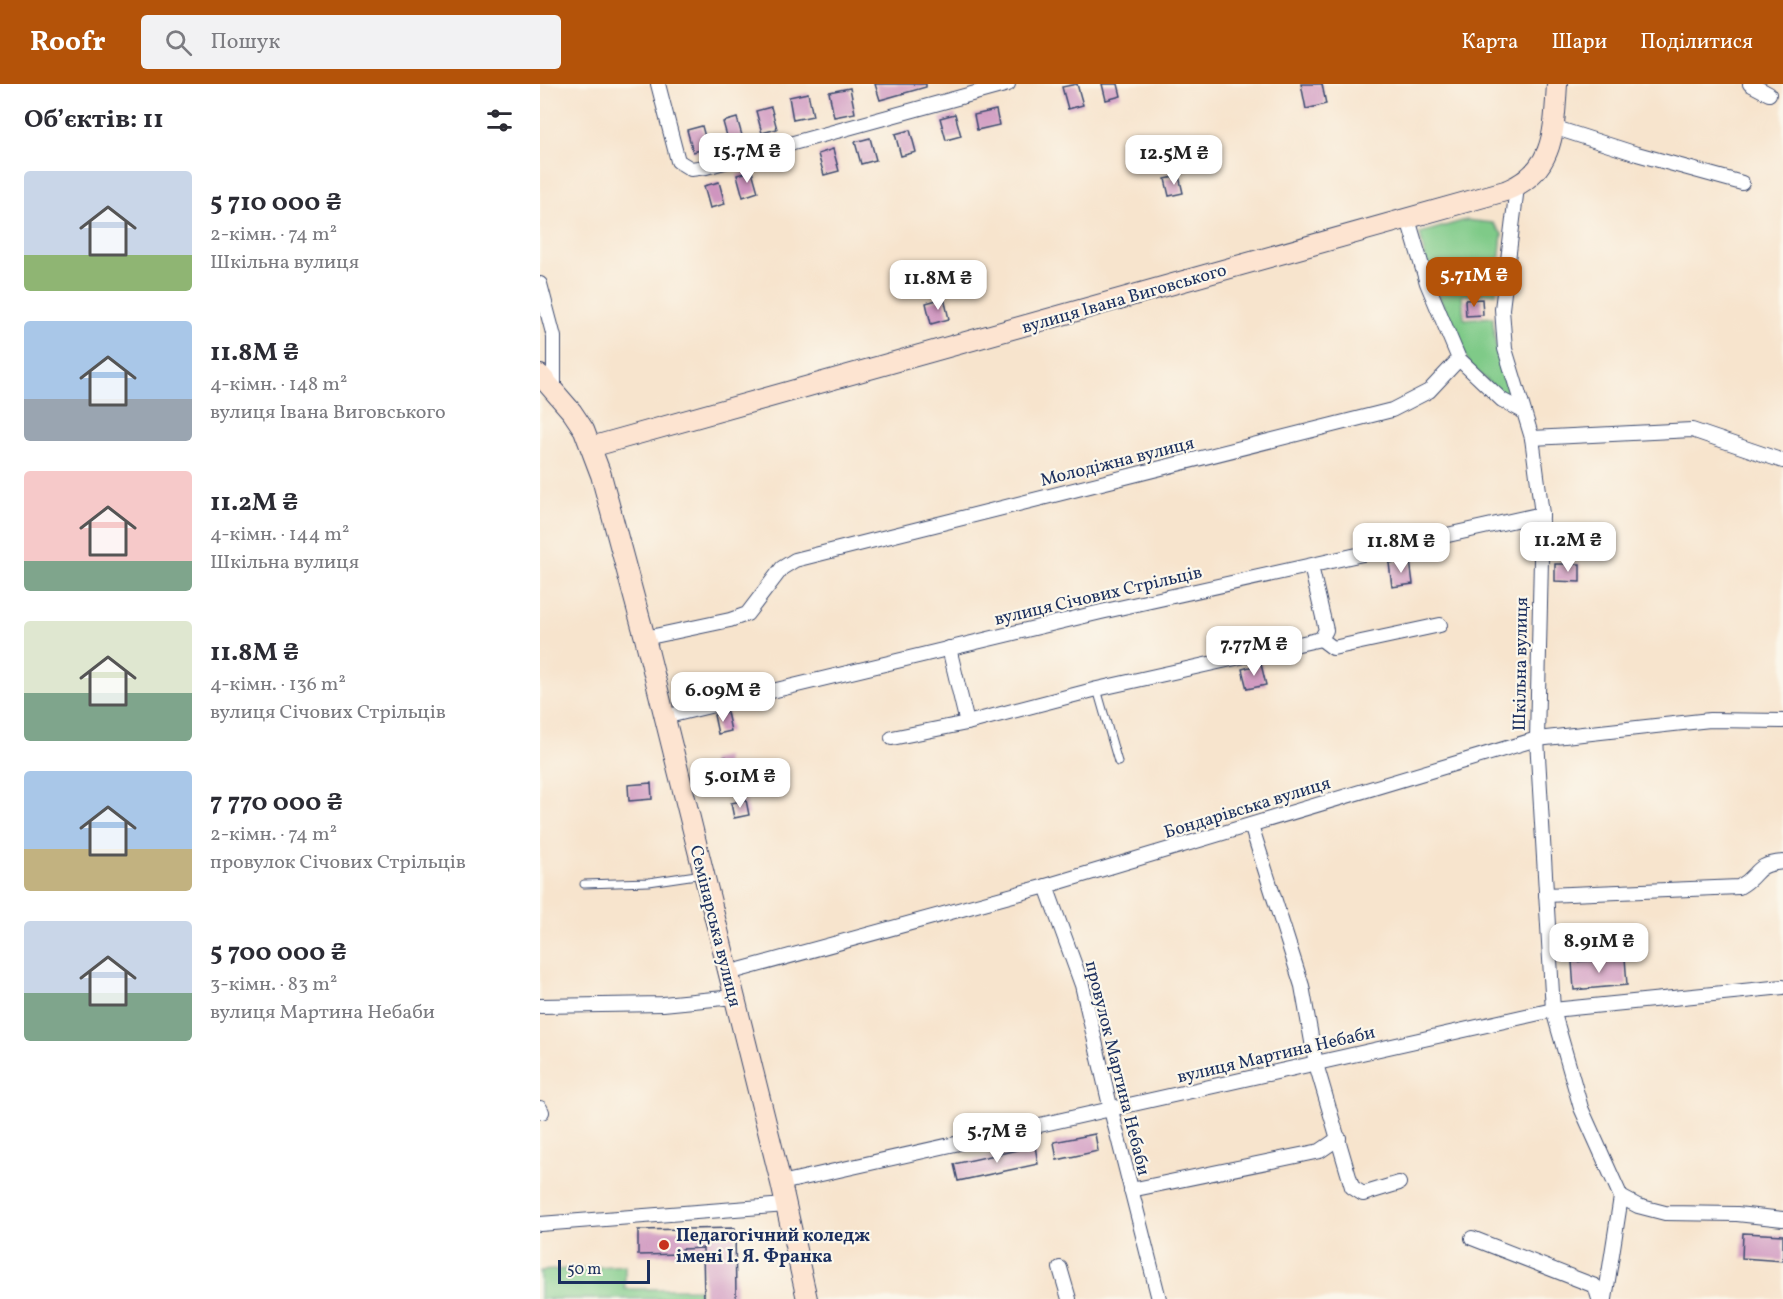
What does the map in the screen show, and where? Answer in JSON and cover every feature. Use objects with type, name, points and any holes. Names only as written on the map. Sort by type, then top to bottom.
[{"type":"street","points":[[658,84],[678,161],[691,169],[706,168],[1008,84]]},
{"type":"street","name":"вулиця Івана Виговського","points":[[591,447],[1408,219],[1517,186],[1539,169],[1547,155],[1553,127],[1557,84]]},
{"type":"street","points":[[1750,84],[1769,93]]},
{"type":"street","points":[[1553,127],[1637,154],[1742,183]]},
{"type":"street","name":"Шкільна вулиця","points":[[1517,186],[1502,309],[1505,349],[1532,438],[1542,514],[1537,739],[1553,1010],[1581,1108],[1622,1197]]},
{"type":"street","points":[[1408,219],[1427,284],[1459,359],[1502,399],[1523,411]]},
{"type":"street","points":[[540,284],[554,338],[547,382]]},
{"type":"street","name":"Молодіжна вулиця","points":[[645,638],[730,620],[747,614],[783,568],[795,560],[1392,410],[1429,391],[1459,359]]},
{"type":"street","name":"Семінарська вулиця","points":[[547,382],[584,430],[601,475],[645,638],[781,1183],[807,1299]]},
{"type":"street","points":[[1532,438],[1692,430],[1783,460]]},
{"type":"street","name":"вулиця Січових Стрільців","points":[[664,717],[1101,612],[1542,514]]},
{"type":"street","points":[[892,738],[967,723],[1097,689],[1321,639],[1326,630],[1311,566]]},
{"type":"street","points":[[1321,639],[1333,648],[1440,625]]},
{"type":"street","points":[[949,648],[967,723]]},
{"type":"street","name":"Бондарівська вулиця","points":[[728,973],[1046,886],[1537,739],[1710,720],[1783,721]]},
{"type":"street","points":[[1251,825],[1302,986],[1316,1064],[1352,1187],[1363,1194],[1398,1182]]},
{"type":"street","points":[[1546,895],[1738,887],[1749,882],[1759,867],[1768,863],[1783,862]]},
{"type":"street","name":"провулок Мартина Небаби","points":[[1046,886],[1082,985],[1159,1299]]},
{"type":"street","name":"вулиця Мартина Небаби","points":[[781,1183],[1553,1010],[1783,987]]},
{"type":"street","points":[[540,1006],[663,1005],[734,997]]},
{"type":"street","name":"провулок Мартина Небаби","points":[[1131,1190],[1320,1151],[1339,1138]]},
{"type":"street","points":[[1605,1299],[1622,1197],[1638,1206],[1665,1213],[1737,1214],[1783,1219]]},
{"type":"street","points":[[540,1224],[786,1205]]},
{"type":"street","points":[[1472,1238],[1595,1286],[1599,1299]]},
{"type":"street","points":[[1060,1268],[1069,1299]]},
{"type":"lane","points":[[1097,689],[1118,762]]},
{"type":"lane","points":[[584,884],[649,882],[703,874]]},
{"type":"green space","points":[[1466,220],[1493,223],[1502,234],[1496,293],[1462,295],[1464,319],[1493,317],[1499,359],[1514,398],[1510,402],[1471,366],[1460,346],[1427,268],[1420,233]]},
{"type":"green space","points":[[625,1265],[625,1289],[699,1289],[699,1299],[540,1299],[540,1271]]},
{"type":"building","points":[[875,84],[926,84],[926,87],[880,100]]},
{"type":"building","points":[[1077,84],[1083,105],[1068,109],[1062,87]]},
{"type":"building","points":[[1102,84],[1118,84],[1121,96],[1106,100]]},
{"type":"building","points":[[1301,84],[1322,84],[1326,104],[1306,109]]},
{"type":"building","points":[[850,88],[855,113],[834,117],[829,92]]},
{"type":"building","points":[[808,93],[813,116],[793,120],[789,97]]},
{"type":"building","points":[[771,107],[777,129],[762,133],[756,111]]},
{"type":"building","points":[[996,110],[999,125],[977,130],[974,115]]},
{"type":"building","points":[[955,114],[961,136],[946,140],[940,118]]},
{"type":"building","points":[[737,118],[743,139],[729,143],[723,122]]},
{"type":"building","points":[[702,126],[708,148],[693,152],[687,130]]},
{"type":"building","points":[[910,130],[916,152],[901,156],[895,134]]},
{"type":"building","points":[[870,138],[876,160],[861,164],[855,142]]},
{"type":"building","points":[[833,149],[839,171],[824,175],[818,154]]},
{"type":"building","points":[[752,171],[758,192],[743,197],[737,175]]},
{"type":"building","points":[[1179,176],[1183,193],[1169,196],[1165,179]]},
{"type":"building","points":[[719,182],[725,204],[710,208],[704,186]]},
{"type":"building","points":[[944,298],[949,319],[931,324],[926,303]]},
{"type":"building","points":[[1482,299],[1483,315],[1466,316],[1465,300]]},
{"type":"building","points":[[1410,560],[1413,584],[1392,587],[1389,563]]},
{"type":"building","points":[[1555,564],[1580,564],[1580,582],[1555,581]]},
{"type":"building","points":[[1261,664],[1266,685],[1247,689],[1242,669]]},
{"type":"building","points":[[727,712],[731,731],[718,734],[714,715]]},
{"type":"building","points":[[726,757],[728,772],[714,775],[711,760]]},
{"type":"building","points":[[651,783],[652,799],[629,801],[628,785]]},
{"type":"building","points":[[746,800],[749,815],[734,818],[731,803]]},
{"type":"building","points":[[1625,958],[1627,985],[1574,990],[1572,962]]},
{"type":"building","points":[[1095,1134],[1098,1151],[1057,1160],[1054,1142]]},
{"type":"building","points":[[1035,1146],[1038,1164],[958,1181],[954,1164]]},
{"type":"building","points":[[735,1228],[736,1299],[704,1299],[703,1248],[682,1249],[682,1254],[638,1255],[638,1230]]},
{"type":"building","points":[[1743,1233],[1783,1235],[1783,1261],[1742,1258]]},
{"type":"place","name":"Педагогічний коледж імені І. Я. Франка","points":[[664,1245]]}]
